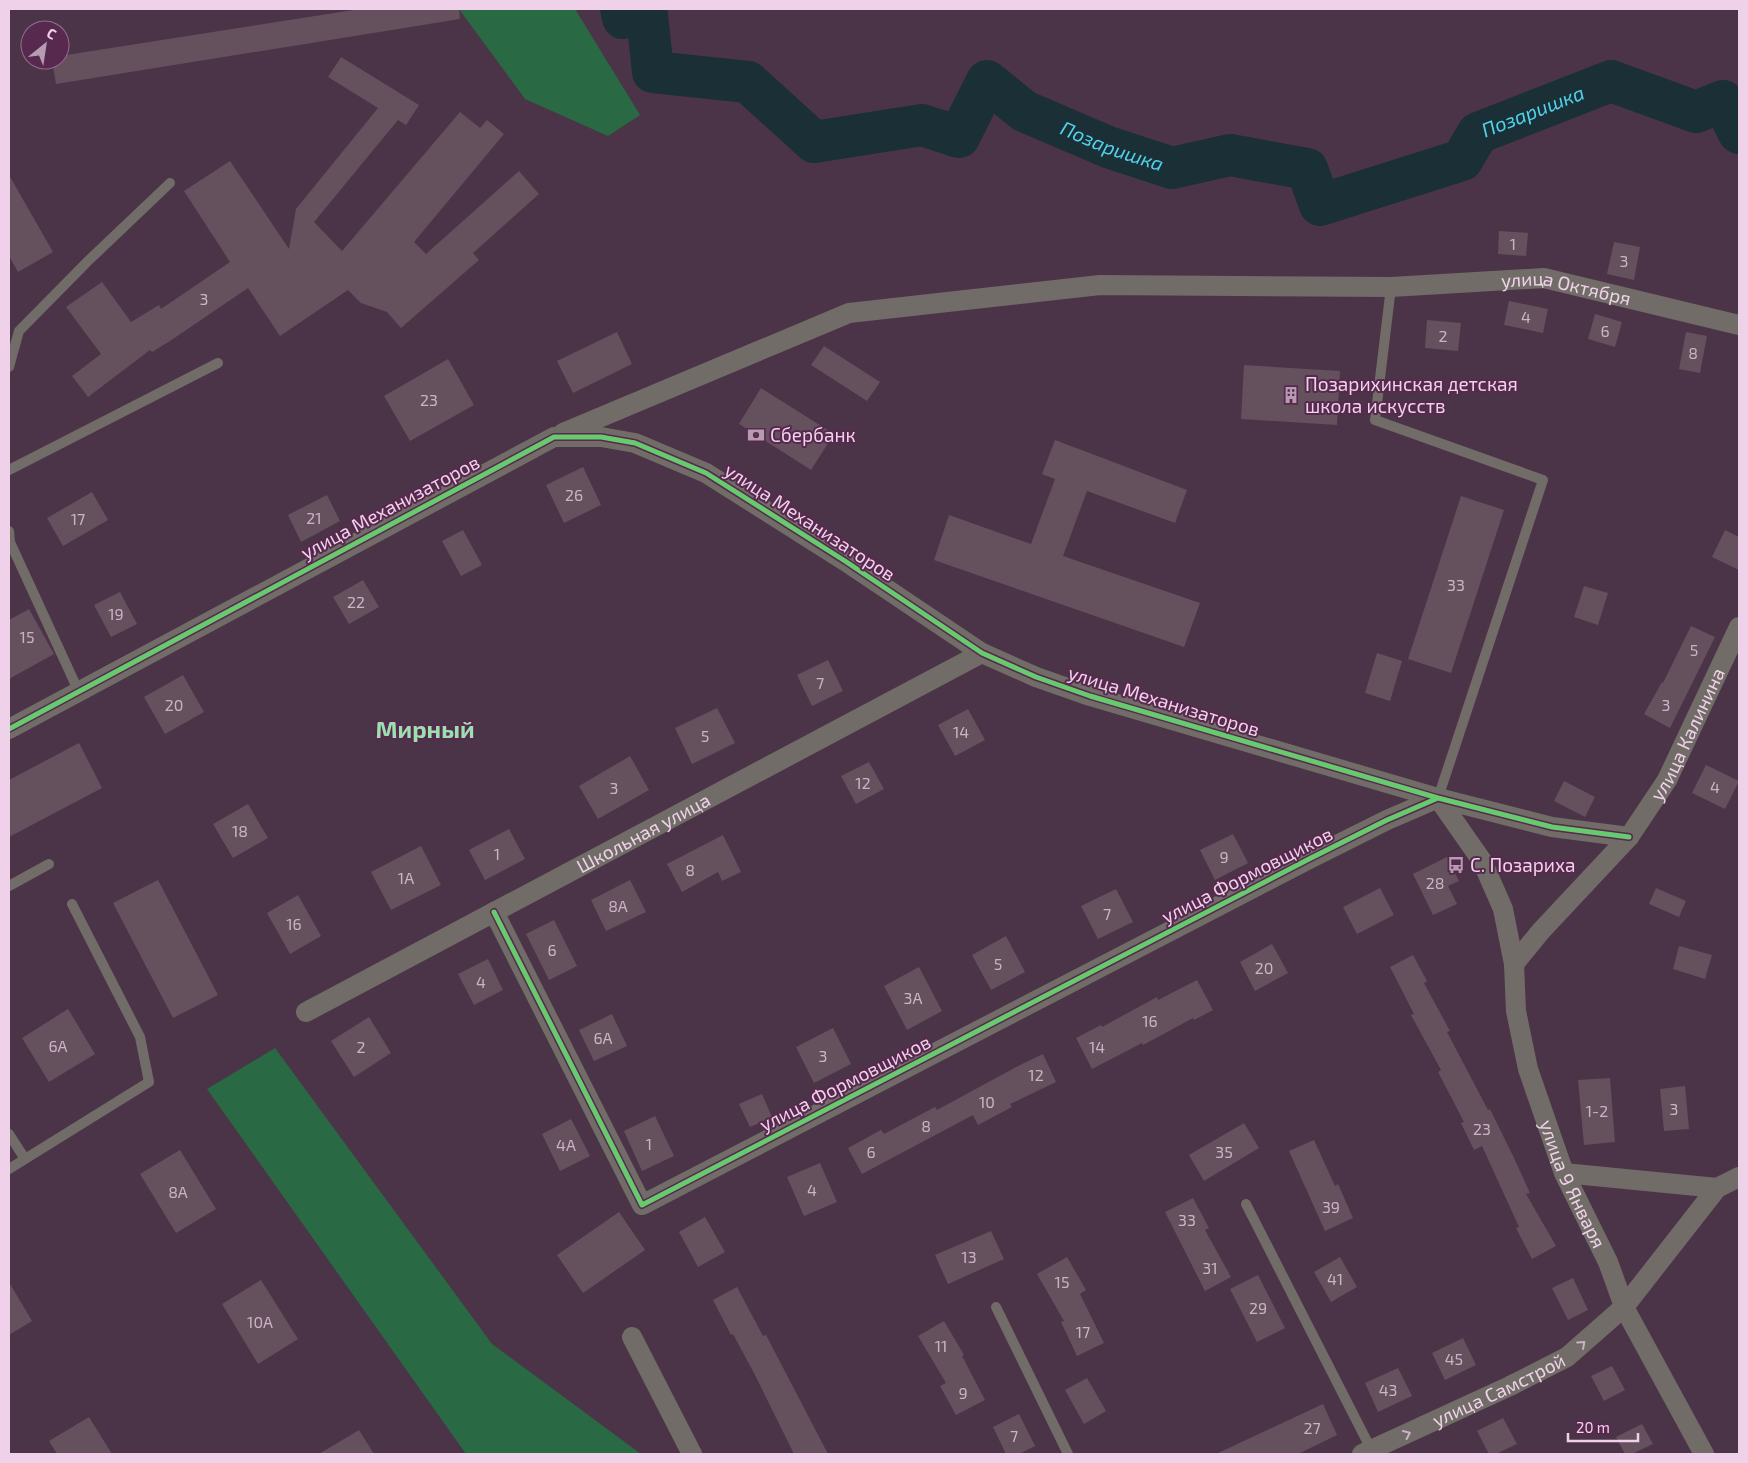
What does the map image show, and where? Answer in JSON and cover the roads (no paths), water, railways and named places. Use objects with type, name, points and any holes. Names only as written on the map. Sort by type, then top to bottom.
[{"type":"street","name":"улица Октября","points":[[554,437],[850,313],[1100,285],[1391,287],[1544,278],[1739,325]]},
{"type":"street","name":"улица Механизаторов","points":[[9,729],[78,690],[554,437],[601,437],[635,443],[706,473],[845,561],[982,653],[1031,675],[1090,696],[1438,798],[1552,828],[1629,837]]},
{"type":"street","name":"улица Калинина","points":[[1514,964],[1541,931],[1629,837],[1667,780],[1739,628]]},
{"type":"street","name":"Школьная улица","points":[[306,1012],[982,653]]},
{"type":"street","name":"улица 9 Января","points":[[1438,798],[1482,861],[1503,909],[1514,964],[1516,1011],[1528,1069],[1564,1173],[1608,1262],[1624,1307],[1704,1454]]},
{"type":"street","name":"улица Формовщиков","points":[[494,912],[642,1205],[1387,820],[1438,798]]},
{"type":"street","points":[[1564,1173],[1717,1188],[1739,1177]]},
{"type":"street","name":"улица Самстрой","points":[[1369,1453],[1567,1357],[1624,1307],[1717,1188]]},
{"type":"street","points":[[632,1337],[692,1454]]},
{"type":"lane","points":[[9,367],[19,331],[88,261],[170,183]]},
{"type":"lane","points":[[1391,287],[1375,420],[1543,480],[1438,798]]},
{"type":"lane","points":[[9,470],[218,363]]},
{"type":"lane","points":[[9,531],[10,542],[78,690]]},
{"type":"lane","points":[[9,886],[49,864]]},
{"type":"lane","points":[[9,1169],[149,1082],[140,1037],[72,904]]},
{"type":"lane","points":[[9,1134],[25,1159]]},
{"type":"lane","points":[[1246,1204],[1369,1453]]},
{"type":"lane","points":[[996,1307],[1068,1454]]},
{"type":"waterway","name":"Позаришка","points":[[621,9],[623,18],[647,15],[653,72],[748,82],[814,142],[922,125],[959,137],[987,81],[1024,111],[1108,147],[1172,168],[1230,155],[1307,169],[1320,205],[1462,160],[1478,133],[1611,81],[1696,112],[1723,101],[1739,133]]},
{"type":"place","name":"Позарихинская детская школа искусств","points":[[1291,395]]},
{"type":"place","name":"Сбербанк","points":[[756,435]]},
{"type":"place","name":"С. Позариха","points":[[1456,865]]},
{"type":"district","name":"Мирный","points":[[425,730]]}]
